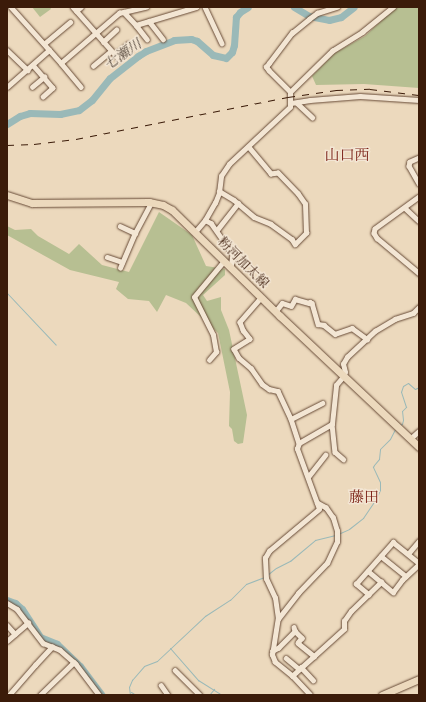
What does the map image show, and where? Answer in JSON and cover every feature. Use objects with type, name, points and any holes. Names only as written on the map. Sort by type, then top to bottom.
[{"type":"main road","name":"粉河加太線","points":[[7,195],[32,203],[151,203],[163,205],[172,210],[275,312],[419,447]]},
{"type":"main road","points":[[382,695],[419,678]]},
{"type":"street","points":[[11,7],[82,87]]},
{"type":"street","points":[[73,7],[117,57],[128,44]]},
{"type":"street","points":[[76,11],[81,7]]},
{"type":"street","points":[[61,63],[96,34],[118,13],[146,7]]},
{"type":"street","points":[[136,25],[196,7]]},
{"type":"street","points":[[205,7],[222,43]]},
{"type":"street","points":[[195,232],[205,220],[219,191],[221,176],[230,164],[290,107],[290,92],[266,67],[292,33],[317,13],[337,7]]},
{"type":"street","points":[[290,92],[332,51],[362,32],[393,7]]},
{"type":"street","points":[[124,12],[147,39]]},
{"type":"street","points":[[149,21],[162,39]]},
{"type":"street","points":[[44,44],[70,22]]},
{"type":"street","points":[[103,42],[116,30]]},
{"type":"street","points":[[7,50],[28,70]]},
{"type":"street","points":[[7,87],[34,65],[49,50]]},
{"type":"street","points":[[93,66],[111,51]]},
{"type":"street","points":[[34,65],[54,88],[43,97]]},
{"type":"street","points":[[32,87],[44,77]]},
{"type":"street","points":[[291,103],[360,96],[419,100]]},
{"type":"street","points":[[297,103],[312,116]]},
{"type":"street","points":[[219,191],[238,203],[254,217],[271,224],[292,239],[295,244],[306,233],[304,204],[298,194],[278,173],[271,174],[248,147]]},
{"type":"street","points":[[419,158],[410,162],[409,166],[419,183]]},
{"type":"street","points":[[419,196],[375,229],[374,233],[377,238],[419,273]]},
{"type":"street","points":[[120,268],[135,233],[151,203]]},
{"type":"street","points":[[217,230],[238,203]]},
{"type":"street","points":[[404,208],[419,222]]},
{"type":"street","points":[[205,220],[211,223],[217,230],[233,254],[231,268]]},
{"type":"street","points":[[120,226],[135,233]]},
{"type":"street","points":[[107,257],[122,262]]},
{"type":"street","points":[[209,360],[216,352],[213,335],[194,297],[224,261]]},
{"type":"street","points":[[261,298],[240,322],[243,330],[250,339],[234,349],[238,358],[254,371],[262,384],[269,389],[278,391],[291,420],[299,444],[297,448],[299,458],[308,477],[319,509],[269,552],[265,558],[266,579],[275,598],[278,619],[272,650],[275,662],[292,676],[310,695]]},
{"type":"street","points":[[275,312],[282,303],[291,306],[296,299],[310,302],[318,324],[324,325],[335,334],[352,328],[367,339]]},
{"type":"street","points":[[343,459],[335,452],[332,424],[336,385],[343,377],[345,372],[344,364],[347,357],[375,331],[395,319],[413,313],[419,307]]},
{"type":"street","points":[[291,420],[322,403]]},
{"type":"street","points":[[299,444],[332,424]]},
{"type":"street","points":[[410,439],[419,431]]},
{"type":"street","points":[[308,477],[325,455]]},
{"type":"street","points":[[278,619],[298,593],[327,562],[334,550],[337,534],[328,511],[317,503]]},
{"type":"street","points":[[368,571],[393,592],[419,563],[393,542],[356,584],[368,595]]},
{"type":"street","points":[[408,554],[419,542]]},
{"type":"street","points":[[381,556],[406,576]]},
{"type":"street","points":[[292,676],[344,629],[343,624],[348,616],[381,582]]},
{"type":"street","points":[[8,605],[17,609],[43,643],[60,650],[74,662],[99,695]]},
{"type":"street","points":[[7,641],[28,623]]},
{"type":"street","points":[[7,625],[15,634]]},
{"type":"street","points":[[272,650],[278,648],[294,629],[302,638],[298,642],[314,656]]},
{"type":"street","points":[[9,695],[52,647]]},
{"type":"street","points":[[286,658],[313,680]]},
{"type":"street","points":[[40,695],[74,662]]},
{"type":"street","points":[[175,670],[197,694]]},
{"type":"street","points":[[161,685],[167,695]]},
{"type":"green space","points":[[32,7],[50,7],[51,9],[40,17]]},
{"type":"green space","points":[[396,7],[419,7],[419,88],[364,84],[316,85],[312,76],[335,53],[365,36]]},
{"type":"green space","points":[[159,212],[192,235],[206,266],[225,269],[225,275],[203,295],[207,301],[221,297],[221,310],[229,330],[247,415],[243,443],[238,444],[234,441],[232,429],[229,426],[230,392],[218,333],[186,303],[166,295],[157,312],[149,301],[128,299],[116,289],[119,282],[70,270],[7,235],[7,226],[15,230],[31,229],[38,236],[69,254],[79,244],[102,265],[129,272]]},
{"type":"waterway","name":"七瀬川","points":[[7,124],[20,116],[30,113],[60,114],[79,110],[92,100],[110,78],[138,56],[146,51],[174,40],[191,39],[197,41],[213,55],[226,58],[232,52],[234,45],[236,17],[240,12],[248,7]]},
{"type":"waterway","name":"七瀬川","points":[[294,7],[309,16],[329,20],[341,17],[354,7]]},
{"type":"waterway","points":[[7,293],[56,345]]},
{"type":"waterway","points":[[399,425],[402,424],[402,411],[406,407],[401,392],[403,386],[408,383],[415,389],[419,387]]},
{"type":"waterway","points":[[338,534],[349,529],[363,518],[376,499],[380,490],[380,482],[373,467],[379,459],[380,449],[390,439],[395,429]]},
{"type":"waterway","points":[[267,575],[276,568],[290,561],[315,540],[335,535]]},
{"type":"waterway","points":[[130,695],[129,687],[132,680],[144,666],[157,661],[205,616],[230,600],[246,584],[264,577]]},
{"type":"waterway","points":[[7,600],[15,603],[22,609],[40,637],[57,644],[80,666],[102,695]]},
{"type":"waterway","points":[[170,648],[198,680],[222,695]]},
{"type":"waterway","points":[[209,695],[214,689]]},
{"type":"waterway","points":[[131,692],[136,695]]},
{"type":"railway","points":[[7,145],[34,144],[76,139],[288,97],[336,90],[370,89],[419,95]]},
{"type":"district","name":"山口西","points":[[347,156]]},
{"type":"district","name":"藤田","points":[[364,498]]}]
